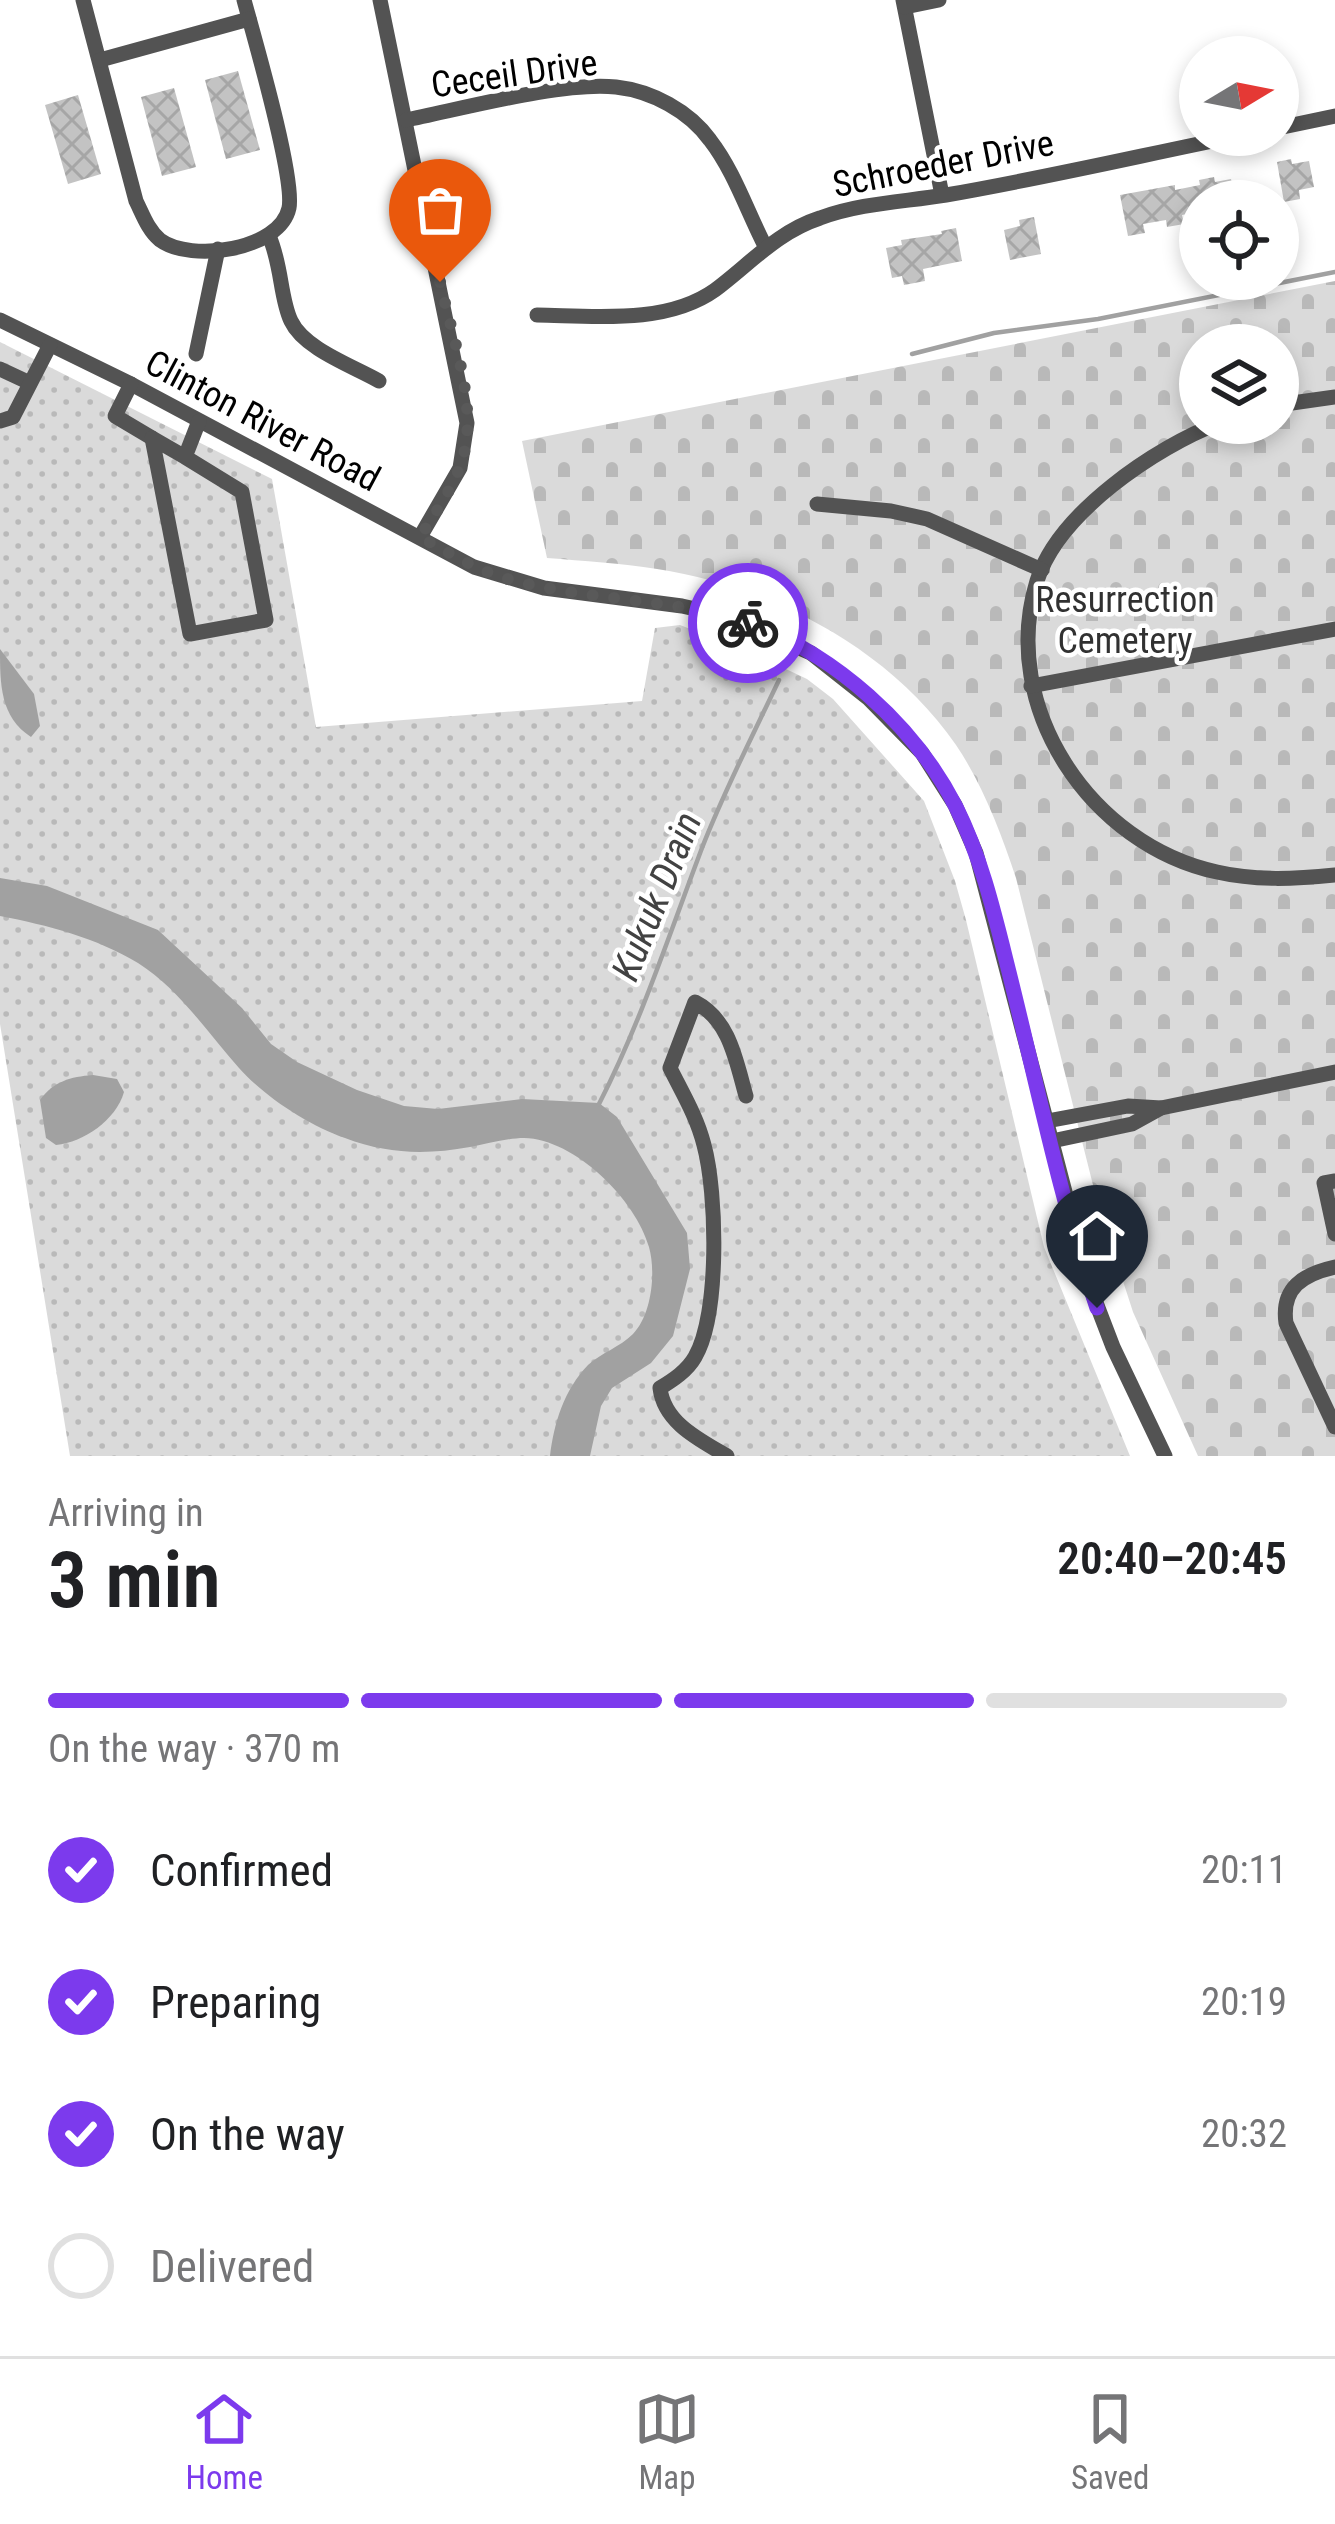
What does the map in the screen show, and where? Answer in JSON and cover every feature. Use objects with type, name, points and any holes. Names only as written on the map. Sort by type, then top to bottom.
[{"type":"street","points":[[83,0],[146,224],[160,240],[178,249],[218,250],[269,236],[285,220],[290,195],[244,0]]},
{"type":"street","points":[[380,0],[467,423],[460,468],[420,537]]},
{"type":"street","points":[[939,0],[904,3],[942,196]]},
{"type":"street","points":[[100,60],[249,19]]},
{"type":"street","name":"Ceceil Drive","points":[[406,119],[572,89],[614,87],[654,96],[707,135],[725,161],[765,246]]},
{"type":"street","points":[[1299,124],[1335,116]]},
{"type":"street","name":"Schroeder Drive","points":[[537,315],[619,318],[695,300],[713,291],[765,246],[816,218],[875,202],[942,196],[1179,148]]},
{"type":"street","points":[[269,236],[280,260],[291,321],[306,339],[379,381]]},
{"type":"street","points":[[196,354],[218,250]]},
{"type":"street","name":"Clinton River Road","points":[[0,320],[131,384],[474,567],[544,588],[682,606],[756,626],[811,653],[868,698],[922,753],[966,829],[992,906],[1097,1308],[1165,1456]]},
{"type":"street","points":[[0,421],[13,417],[50,345]]},
{"type":"street","points":[[0,369],[30,383]]},
{"type":"street","points":[[131,384],[115,416],[185,457],[242,492],[266,620],[190,634],[152,438]]},
{"type":"street","points":[[1299,402],[1335,397]]},
{"type":"street","points":[[185,457],[199,421]]},
{"type":"street","points":[[1179,443],[1124,475],[1069,529],[1042,570],[1030,632],[1031,686],[1041,720],[1075,778],[1101,810],[1172,857],[1213,872],[1258,879],[1335,874]]},
{"type":"street","points":[[817,503],[927,519],[1042,570]]},
{"type":"street","points":[[1031,686],[1335,628]]},
{"type":"street","points":[[728,1456],[682,1426],[662,1404],[661,1388],[698,1353],[711,1282],[710,1172],[698,1123],[670,1068],[695,1002],[728,1035],[746,1096]]},
{"type":"street","points":[[1047,1121],[1128,1106],[1161,1108],[1335,1072]]},
{"type":"street","points":[[1052,1141],[1132,1124],[1161,1108]]},
{"type":"street","points":[[1334,1227],[1324,1184],[1335,1181]]},
{"type":"street","points":[[1335,1268],[1304,1278],[1291,1288],[1283,1304],[1286,1323],[1335,1427]]},
{"type":"green space","name":"Resurrection Cemetery","points":[[1335,281],[1335,1456],[1198,1456],[1133,1312],[1097,1201],[1004,844],[966,760],[929,710],[862,651],[825,627],[743,590],[643,567],[547,558],[522,441],[1238,300],[1299,300],[1299,288]]},
{"type":"green space","points":[[0,342],[272,479],[316,727],[642,701],[655,628],[680,625],[807,679],[833,699],[924,801],[966,920],[1044,1247],[1130,1456],[70,1456],[0,1024]]},
{"type":"shaded area","points":[[0,649],[34,694],[40,726],[31,737],[8,710]]},
{"type":"shaded area","points":[[0,878],[47,886],[158,930],[242,1008],[271,1044],[297,1062],[357,1090],[404,1106],[438,1109],[522,1099],[599,1103],[617,1117],[687,1233],[690,1269],[673,1336],[651,1363],[612,1388],[601,1406],[590,1456],[550,1456],[562,1408],[588,1365],[628,1339],[639,1326],[652,1280],[642,1229],[601,1175],[543,1141],[517,1138],[454,1150],[407,1152],[361,1143],[316,1126],[250,1079],[180,998],[138,963],[71,934],[0,916]]},
{"type":"shaded area","points":[[93,1075],[117,1079],[124,1092],[120,1102],[98,1128],[56,1145],[46,1138],[40,1100],[63,1081]]},
{"type":"building","points":[[238,71],[260,150],[226,159],[205,80]]},
{"type":"building","points":[[174,88],[196,167],[162,176],[141,97]]},
{"type":"building","points":[[78,95],[101,174],[68,184],[45,105]]},
{"type":"building","points":[[1309,161],[1314,187],[1299,190],[1299,180],[1280,180],[1277,162]]},
{"type":"building","points":[[1175,185],[1179,189],[1179,225],[1167,227],[1166,220],[1143,224],[1145,233],[1128,236],[1120,195]]},
{"type":"building","points":[[1034,217],[1041,254],[1010,260],[1004,230]]},
{"type":"building","points":[[956,228],[962,261],[923,269],[925,281],[904,285],[902,276],[892,278],[886,248]]},
{"type":"waterway","name":"Kukuk Drain","points":[[912,354],[994,333],[1098,319],[1335,272]]},
{"type":"waterway","name":"Kukuk Drain","points":[[599,1104],[729,784],[779,680]]},
{"type":"way so far","points":[[440,282],[464,392],[467,436],[460,468],[420,537],[506,579],[682,606],[748,623]]},
{"type":"route","points":[[748,623],[811,653],[843,676],[903,731],[955,805],[992,906],[1097,1308]]}]
